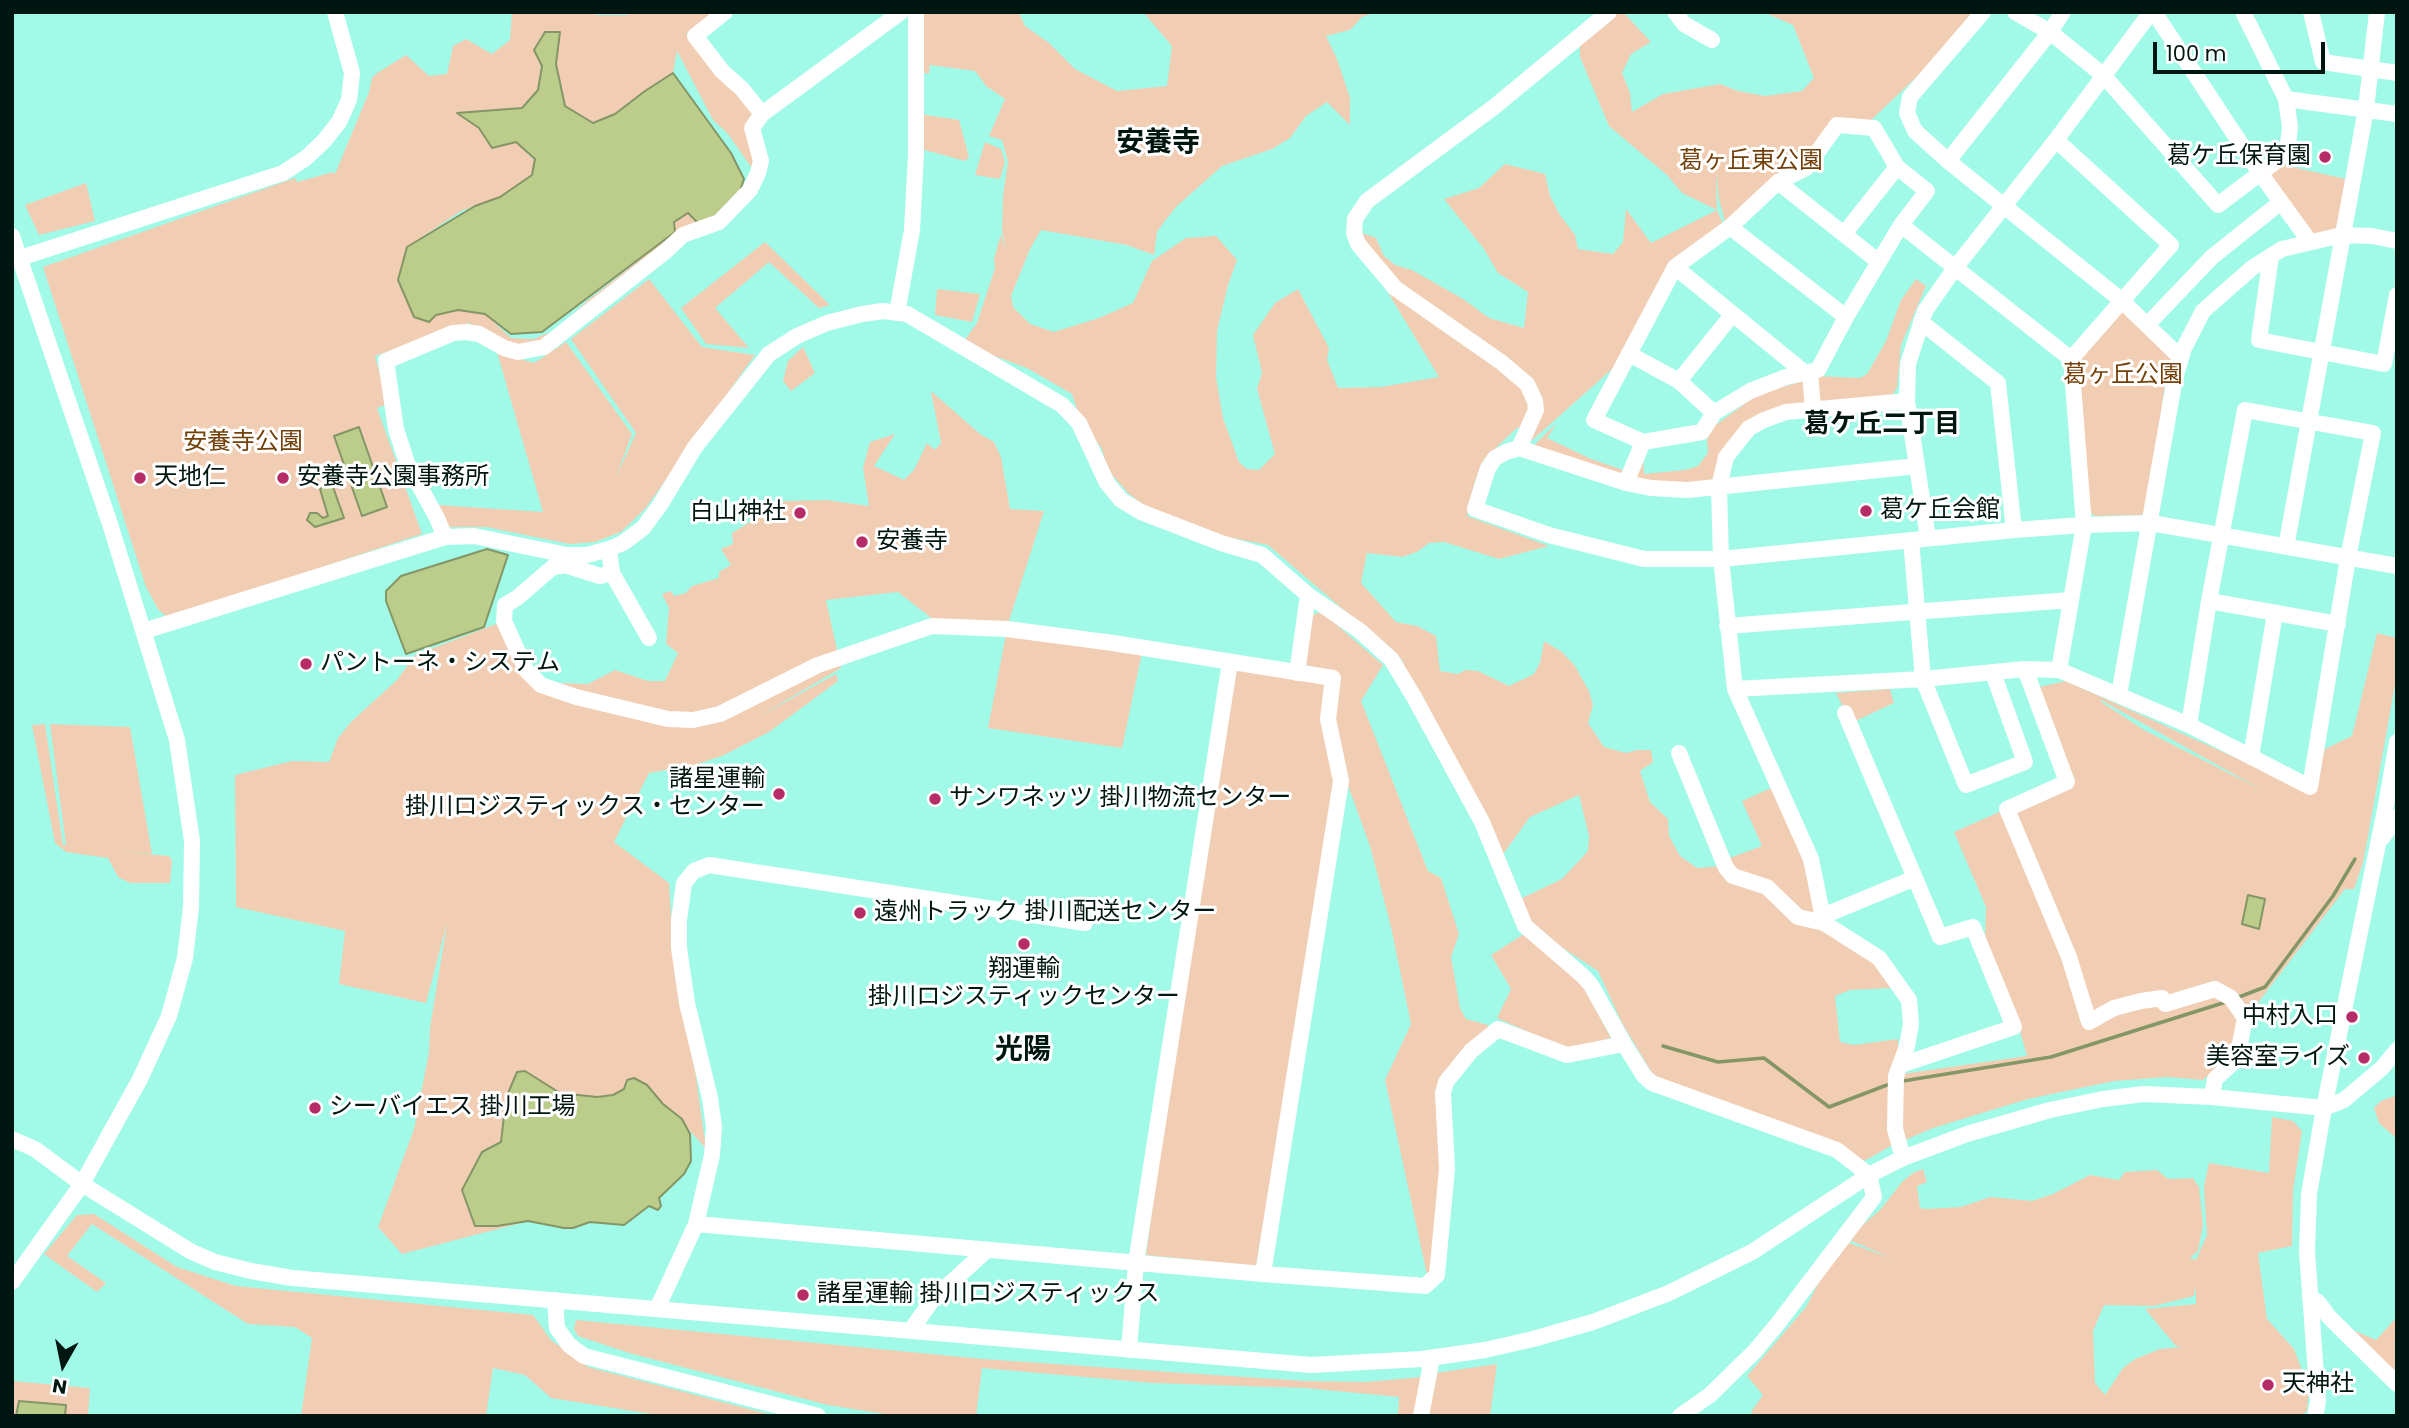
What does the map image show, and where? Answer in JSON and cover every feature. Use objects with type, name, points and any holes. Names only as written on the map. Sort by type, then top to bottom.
[{"type":"street","points":[[20,258],[283,173],[306,158],[331,131],[349,100],[352,73],[335,12]]},
{"type":"street","points":[[725,12],[695,36],[722,71],[742,89],[762,114]]},
{"type":"street","points":[[445,537],[407,463],[396,429],[386,361],[453,333],[479,334],[504,348],[518,352],[544,347],[683,235],[719,222],[750,190],[761,161],[751,128],[762,114],[901,12]]},
{"type":"street","points":[[897,313],[912,230],[916,154],[916,12]]},
{"type":"street","points":[[1519,448],[1536,410],[1527,384],[1501,362],[1395,288],[1358,244],[1354,233],[1355,219],[1367,201],[1494,107],[1609,12]]},
{"type":"street","points":[[1675,12],[1684,23],[1712,40]]},
{"type":"street","points":[[1983,12],[1910,97],[1907,113],[1915,131],[1948,161],[2121,300],[2181,358]]},
{"type":"street","points":[[2015,12],[2050,32],[2103,75],[2218,205],[2279,159],[2288,145],[2290,127],[2286,99],[2243,12]]},
{"type":"street","points":[[1948,161],[2063,12]]},
{"type":"street","points":[[1993,673],[2025,762],[1966,785],[1923,679],[1917,612],[1920,539],[1917,466],[1907,401],[1908,364],[1926,311],[1955,268],[2153,12],[2260,173],[2310,242]]},
{"type":"street","points":[[2311,12],[2323,62],[2397,73]]},
{"type":"street","points":[[2286,547],[2366,109],[2376,12]]},
{"type":"street","points":[[2286,99],[2397,114]]},
{"type":"street","points":[[1837,125],[1874,128],[1897,167],[1927,191],[1901,225],[1818,370],[1786,377],[1750,391],[1714,413],[1702,432],[1643,442],[1594,420],[1675,267],[1730,227],[1778,183],[1806,167],[1837,125]]},
{"type":"street","points":[[2056,140],[2171,245],[2071,359],[2084,525],[2059,670]]},
{"type":"street","points":[[1844,234],[1897,167]]},
{"type":"street","points":[[1778,183],[1879,262]]},
{"type":"street","points":[[2147,325],[2212,257],[2281,202]]},
{"type":"street","points":[[1901,225],[2071,359]]},
{"type":"street","points":[[1730,227],[1846,317]]},
{"type":"street","points":[[2119,695],[2175,378],[2181,358],[2203,311],[2252,268],[2282,249],[2342,235],[2372,236],[2397,241]]},
{"type":"street","points":[[12,236],[144,631],[177,740],[192,841],[185,958],[169,1016],[140,1079],[82,1184],[12,1282]]},
{"type":"street","points":[[2271,256],[2259,340],[2384,364],[2397,295]]},
{"type":"street","points":[[1675,267],[1807,372],[1813,410]]},
{"type":"street","points":[[144,631],[445,537],[474,536],[567,555],[587,555],[623,544],[643,528],[695,447],[769,354],[797,336],[827,323],[862,314],[907,314],[1062,405],[1079,423],[1107,483],[1121,500],[1141,512],[1262,555],[1308,595],[1360,631],[1395,664],[1482,822],[1525,926],[1591,985],[1644,1076],[1652,1083],[1837,1150],[1870,1175],[1874,1197],[1779,1322],[1755,1351],[1710,1395],[1680,1416]]},
{"type":"street","points":[[1679,381],[1732,315]]},
{"type":"street","points":[[1921,322],[1998,383],[2014,530]]},
{"type":"street","points":[[1629,354],[1679,381],[1714,413]]},
{"type":"street","points":[[1824,919],[1810,857],[1735,689],[1721,559],[1718,487],[1726,457],[1749,428],[1764,420],[1786,412],[1907,401]]},
{"type":"street","points":[[1735,689],[1923,679],[2025,669],[2059,670],[2189,725],[2310,787],[2348,558],[2373,433],[2245,410],[2189,725]]},
{"type":"street","points":[[1626,483],[1643,442]]},
{"type":"street","points":[[1917,466],[1688,490],[1651,488],[1626,483],[1519,448],[1495,458],[1488,468],[1475,509],[1549,535],[1644,559],[1721,559],[2014,530],[2151,523],[2397,566]]},
{"type":"street","points":[[609,549],[612,573],[649,638]]},
{"type":"street","points":[[612,573],[600,576],[565,565],[553,567],[505,605],[504,621],[526,670],[541,685],[576,697],[668,719],[692,720],[720,714],[818,665],[932,626],[1007,629],[1333,678],[1328,719],[1341,781],[1263,1274]]},
{"type":"street","points":[[1297,673],[1308,595]]},
{"type":"street","points":[[1727,626],[2071,600]]},
{"type":"street","points":[[2209,601],[2338,624]]},
{"type":"street","points":[[2251,757],[2275,612]]},
{"type":"street","points":[[1129,1350],[1136,1263],[1230,662]]},
{"type":"street","points":[[2025,669],[2067,782],[2007,809],[2069,957],[2089,1022],[2114,1008],[2152,999],[2162,998],[2165,1004],[2215,989],[2231,998],[2245,1018],[2240,1046],[2237,1059],[2215,1079],[2212,1097]]},
{"type":"street","points":[[1845,713],[1940,937],[1973,927],[2014,1027],[1901,1065]]},
{"type":"street","points":[[2391,811],[2397,742]]},
{"type":"street","points":[[1679,753],[1726,868],[1732,876],[1768,887],[1798,916],[1824,919],[1879,958],[1909,1000],[1911,1024],[1896,1076],[1895,1129],[1903,1158]]},
{"type":"street","points":[[2315,1416],[2318,1402],[2307,1217],[2324,1108],[2378,843],[2397,790]]},
{"type":"street","points":[[657,1309],[696,1224],[712,1155],[714,1128],[710,1098],[687,1003],[679,948],[679,920],[684,883],[694,870],[709,865],[1084,923]]},
{"type":"street","points":[[1824,919],[1915,878]]},
{"type":"street","points":[[696,1224],[1425,1286],[1437,1275],[1447,1169],[1443,1093],[1446,1082],[1471,1051],[1498,1029],[1567,1055],[1624,1044]]},
{"type":"street","points":[[12,1139],[35,1149],[82,1184],[190,1251],[215,1262],[251,1271],[292,1278],[1311,1365],[1432,1358],[1533,1339],[1593,1322],[1669,1293],[1752,1252],[1870,1175],[1903,1158],[1966,1134],[2050,1110],[2144,1094],[2212,1097],[2324,1108],[2344,1100],[2382,1068],[2397,1050]]},
{"type":"street","points":[[911,1330],[933,1299],[987,1250]]},
{"type":"street","points":[[2310,1297],[2318,1302],[2329,1317],[2397,1384]]},
{"type":"street","points":[[555,1300],[558,1328],[569,1345],[584,1356],[818,1416]]},
{"type":"street","points":[[1421,1416],[1432,1358]]},
{"type":"green space","name":"安養寺公園","points":[[512,12],[594,12],[596,15],[627,15],[628,12],[721,12],[687,33],[689,41],[752,107],[757,165],[751,167],[728,134],[713,120],[677,51],[673,73],[615,114],[593,123],[565,106],[556,64],[559,33],[545,32],[538,90],[522,108],[479,128],[492,148],[516,142],[535,161],[532,175],[500,197],[461,211],[407,247],[398,280],[414,317],[458,310],[485,314],[511,338],[534,339],[557,329],[587,301],[675,232],[674,223],[688,213],[698,223],[553,338],[516,347],[489,336],[469,323],[375,356],[388,404],[377,408],[422,534],[168,618],[158,609],[146,587],[43,267],[295,178],[297,182],[333,172],[335,174],[369,92],[372,78],[377,73],[406,55],[429,76],[447,74],[453,46],[466,39],[492,54],[510,40]]},
{"type":"green space","points":[[922,12],[1019,12],[1025,26],[1049,43],[1075,69],[1117,91],[1167,86],[1172,46],[1143,12],[1376,12],[1362,17],[1350,30],[1326,36],[1350,98],[1350,125],[1327,102],[1306,116],[1290,138],[1272,149],[1222,166],[1176,207],[1164,222],[1157,232],[1154,255],[1127,245],[1041,230],[1030,249],[1011,296],[1013,307],[1030,324],[1054,332],[1099,318],[1133,303],[1152,261],[1186,238],[1216,236],[1237,260],[1217,331],[1216,377],[1223,418],[1239,462],[1247,469],[1259,470],[1275,454],[1257,389],[1262,373],[1253,335],[1275,303],[1298,289],[1329,348],[1327,360],[1338,388],[1381,387],[1439,377],[1372,266],[1360,232],[1376,238],[1384,256],[1395,265],[1412,270],[1463,299],[1489,318],[1524,328],[1528,292],[1498,273],[1484,249],[1444,199],[1479,188],[1505,164],[1545,174],[1550,196],[1575,235],[1578,249],[1613,254],[1623,242],[1626,209],[1651,243],[1717,210],[1724,226],[1671,267],[1629,354],[1529,443],[1518,427],[1484,459],[1475,481],[1467,516],[1549,546],[1499,559],[1444,542],[1429,543],[1417,552],[1402,557],[1367,553],[1361,583],[1396,622],[1417,626],[1436,636],[1440,671],[1458,674],[1465,670],[1478,671],[1509,686],[1534,674],[1540,663],[1544,641],[1562,652],[1575,666],[1589,691],[1593,705],[1588,723],[1604,747],[1626,753],[1651,750],[1653,762],[1640,771],[1650,802],[1668,819],[1669,836],[1680,856],[1697,868],[1722,866],[1727,859],[1762,846],[1742,801],[1773,787],[1806,862],[1823,916],[1873,955],[1892,988],[1850,990],[1835,996],[1840,1042],[1854,1045],[1898,1039],[1898,1050],[1888,1076],[2027,1056],[2011,999],[1985,937],[1986,907],[1954,832],[2074,779],[2039,687],[2066,681],[2311,792],[2325,749],[2352,736],[2377,633],[2397,638],[2397,673],[2363,863],[2354,889],[2345,889],[2260,1000],[2240,1046],[2203,1080],[2167,1077],[2114,1081],[2028,1099],[1933,1128],[1864,1161],[1842,1150],[1655,1078],[1622,1023],[1598,971],[1546,937],[1528,920],[1518,900],[1562,879],[1588,851],[1589,836],[1579,795],[1530,817],[1501,857],[1420,710],[1402,660],[1268,545],[1202,532],[1151,511],[1128,493],[1107,469],[1102,449],[1079,416],[1072,394],[1027,368],[962,344],[977,323],[995,268],[994,259],[1001,234],[1005,250],[1002,230],[1003,195],[1008,162],[1002,140],[989,136],[1005,99],[986,86],[975,71],[930,65],[929,74],[922,72]],"holes":[[[2101,700],[2262,790],[2144,730]]]},
{"type":"green space","name":"葛ヶ丘東公園","points":[[1615,12],[1623,12],[1651,42],[1631,54],[1622,73],[1630,93],[1632,112],[1663,94],[1720,84],[1738,91],[1765,96],[1802,91],[1814,78],[1793,25],[1763,12],[1985,12],[1867,124],[1833,123],[1806,168],[1727,229],[1719,200],[1716,172],[1717,210],[1682,193],[1667,175],[1609,126],[1580,57],[1580,45]]},
{"type":"green space","points":[[920,114],[959,120],[969,157],[965,161],[921,149]]},
{"type":"green space","points":[[985,142],[1001,149],[1005,162],[1000,179],[975,175]]},
{"type":"green space","points":[[2279,164],[2346,179],[2337,232],[2308,240],[2267,175]]},
{"type":"green space","points":[[86,183],[95,221],[39,235],[25,205]]},
{"type":"green space","points":[[765,242],[830,305],[819,308],[769,262],[715,308],[749,348],[706,344],[681,308]]},
{"type":"green space","points":[[649,279],[702,347],[755,355],[645,509],[621,532],[595,542],[570,544],[486,527],[449,527],[438,505],[543,512],[497,352],[534,363],[566,342],[632,434],[616,477],[636,433],[571,339]]},
{"type":"green space","points":[[1916,279],[1926,286],[1901,345],[1897,388],[1890,398],[1818,404],[1817,376],[1860,378],[1867,374],[1886,341],[1901,300]]},
{"type":"green space","points":[[937,289],[980,294],[972,322],[935,315]]},
{"type":"green space","name":"葛ヶ丘公園","points":[[2120,309],[2174,362],[2166,378],[2147,508],[2142,515],[2095,516],[2089,511],[2079,362]]},
{"type":"green space","points":[[803,347],[815,373],[791,391],[783,381],[788,361]]},
{"type":"green space","points":[[1804,381],[1807,406],[1771,412],[1714,478],[1707,482],[1687,484],[1636,480],[1643,456],[1644,474],[1698,466],[1708,453],[1707,439],[1713,427],[1758,394]]},
{"type":"green space","points":[[931,391],[980,434],[994,442],[1001,457],[1010,509],[1044,511],[1008,624],[935,621],[898,592],[826,600],[841,668],[756,718],[836,674],[838,681],[769,732],[722,756],[691,766],[649,773],[614,842],[669,883],[675,975],[696,1076],[706,1149],[676,1115],[563,1212],[402,1254],[378,1227],[414,1129],[429,1052],[430,1028],[447,923],[426,1003],[339,984],[345,931],[236,907],[235,775],[292,761],[329,762],[338,738],[352,721],[397,680],[415,655],[504,621],[531,682],[588,684],[615,670],[648,681],[665,681],[678,653],[666,644],[669,608],[662,594],[671,591],[674,596],[686,593],[692,586],[719,578],[719,572],[731,565],[721,549],[733,544],[732,533],[785,501],[826,500],[869,506],[863,468],[870,442],[895,434],[874,466],[904,480],[914,470],[927,443],[935,450],[941,443]]},
{"type":"green space","points":[[1557,423],[1547,438],[1591,459],[1623,470],[1621,473],[1531,448]]},
{"type":"green space","points":[[1322,612],[1383,665],[1361,701],[1428,871],[1441,878],[1459,934],[1451,957],[1460,1008],[1466,1019],[1488,1025],[1491,1031],[1451,1070],[1442,1141],[1436,1265],[1427,1275],[1385,1080],[1411,1024],[1391,927],[1370,846],[1346,780],[1334,718],[1338,673],[1306,665],[1312,615]]},
{"type":"green space","points":[[1007,629],[1143,648],[1122,748],[988,728]]},
{"type":"green space","points":[[1239,670],[1324,684],[1321,717],[1337,785],[1256,1266],[1146,1255],[1211,782],[1232,673]]},
{"type":"green space","points":[[1890,689],[1894,703],[1851,723],[1836,693]]},
{"type":"green space","points":[[45,724],[63,845],[66,845],[50,724],[130,727],[152,854],[120,852],[169,856],[172,861],[170,883],[130,883],[118,877],[108,858],[66,852],[55,843],[32,725]]},
{"type":"green space","points":[[1524,934],[1583,986],[1611,1038],[1569,1050],[1497,1018],[1511,989],[1491,955]]},
{"type":"green space","points":[[2397,1095],[2397,1139],[2379,1123],[2374,1108],[2381,1101]]},
{"type":"green space","points":[[2272,1117],[2293,1121],[2302,1131],[2293,1191],[2292,1246],[2258,1253],[2267,1319],[2294,1349],[2309,1389],[2307,1411],[2301,1416],[1752,1416],[1751,1412],[1763,1395],[1747,1376],[1806,1307],[1841,1240],[1891,1258],[1847,1239],[1881,1209],[1902,1182],[1913,1173],[1923,1169],[1927,1182],[1917,1186],[1920,1208],[1926,1209],[1961,1207],[1990,1197],[2032,1201],[2053,1194],[2090,1175],[2119,1180],[2125,1172],[2157,1170],[2168,1179],[2193,1178],[2199,1187],[2203,1225],[2198,1251],[2190,1258],[2196,1260],[2207,1235],[2204,1187],[2209,1163],[2269,1173]],"holes":[[[2196,1287],[2196,1304],[2145,1309],[2176,1346],[2182,1347],[2160,1349],[2135,1359],[2123,1368],[2105,1395],[2095,1383],[2093,1331],[2104,1305],[2154,1306],[2194,1296]]]},
{"type":"green space","points":[[94,1214],[177,1267],[236,1286],[533,1315],[551,1340],[588,1367],[776,1416],[664,1416],[551,1398],[525,1375],[493,1368],[486,1416],[301,1416],[312,1338],[295,1327],[248,1324],[92,1224],[67,1256],[106,1283],[97,1292],[44,1254],[77,1215]]},
{"type":"green space","points":[[2397,1317],[2397,1369],[2390,1369],[2346,1327],[2376,1340]]},
{"type":"green space","points":[[576,1320],[983,1359],[1184,1373],[1306,1381],[1366,1382],[1421,1377],[1414,1416],[1398,1416],[1399,1397],[1305,1388],[1153,1383],[982,1368],[976,1416],[897,1416],[828,1405],[629,1353],[578,1336],[574,1329]]},
{"type":"green space","points":[[1497,1364],[1490,1416],[1427,1416],[1435,1373]]},
{"type":"green space","points":[[12,1381],[90,1388],[88,1416],[12,1416]]},
{"type":"shaded area","points":[[545,32],[560,32],[556,64],[565,106],[593,123],[615,114],[673,73],[731,153],[744,179],[740,191],[715,216],[698,223],[688,213],[674,222],[675,232],[542,332],[511,334],[485,314],[458,310],[436,315],[429,322],[414,317],[398,280],[407,247],[475,206],[500,197],[532,175],[535,159],[516,142],[492,148],[479,128],[457,113],[522,108],[538,90],[542,66],[534,50]]},
{"type":"shaded area","points":[[359,427],[387,507],[362,516],[334,436]]},
{"type":"shaded area","points":[[328,484],[333,487],[344,518],[315,527],[307,520],[310,513],[317,513],[323,518],[328,516],[320,489]]},
{"type":"shaded area","points":[[487,549],[508,555],[484,627],[406,654],[386,601],[386,591],[401,576]]},
{"type":"shaded area","points":[[2248,895],[2265,899],[2259,929],[2242,924]]},
{"type":"shaded area","points":[[525,1071],[560,1093],[597,1097],[613,1095],[624,1089],[627,1080],[634,1078],[647,1085],[663,1104],[682,1119],[690,1134],[691,1161],[684,1174],[659,1198],[661,1206],[658,1210],[649,1206],[624,1225],[590,1222],[564,1228],[528,1221],[475,1226],[462,1190],[482,1152],[501,1142],[506,1098],[517,1072]]},
{"type":"shaded area","points":[[19,1401],[66,1405],[65,1416],[16,1416]]},
{"type":"waterway","points":[[2239,997],[2265,987],[2333,896],[2355,859]]},
{"type":"waterway","points":[[1903,1081],[2051,1057],[2226,1002]]},
{"type":"waterway","points":[[1663,1046],[1718,1062],[1764,1058],[1829,1107],[1887,1085]]},
{"type":"place","name":"葛ケ丘保育園","points":[[2325,157]]},
{"type":"place","name":"天地仁","points":[[140,478]]},
{"type":"place","name":"安養寺公園事務所","points":[[283,478]]},
{"type":"place","name":"葛ケ丘会館","points":[[1866,511]]},
{"type":"place","name":"白山神社","points":[[800,513]]},
{"type":"place","name":"安養寺","points":[[862,542]]},
{"type":"place","name":"パントーネ・システム","points":[[306,664]]},
{"type":"place","name":"諸星運輸 掛川ロジスティックス・センター","points":[[779,794]]},
{"type":"place","name":"サンワネッツ 掛川物流センター","points":[[935,799]]},
{"type":"place","name":"遠州トラック 掛川配送センター","points":[[860,913]]},
{"type":"place","name":"翔運輸 掛川ロジスティックセンター","points":[[1024,944]]},
{"type":"place","name":"中村入口","points":[[2352,1017]]},
{"type":"place","name":"美容室ライズ","points":[[2364,1058]]},
{"type":"place","name":"シーバイエス 掛川工場","points":[[315,1108]]},
{"type":"place","name":"諸星運輸 掛川ロジスティックス","points":[[803,1295]]},
{"type":"place","name":"天神社","points":[[2268,1385]]},
{"type":"district","name":"安養寺","points":[[1158,144]]},
{"type":"district","name":"葛ケ丘二丁目","points":[[1882,425]]},
{"type":"district","name":"光陽","points":[[1023,1051]]}]
